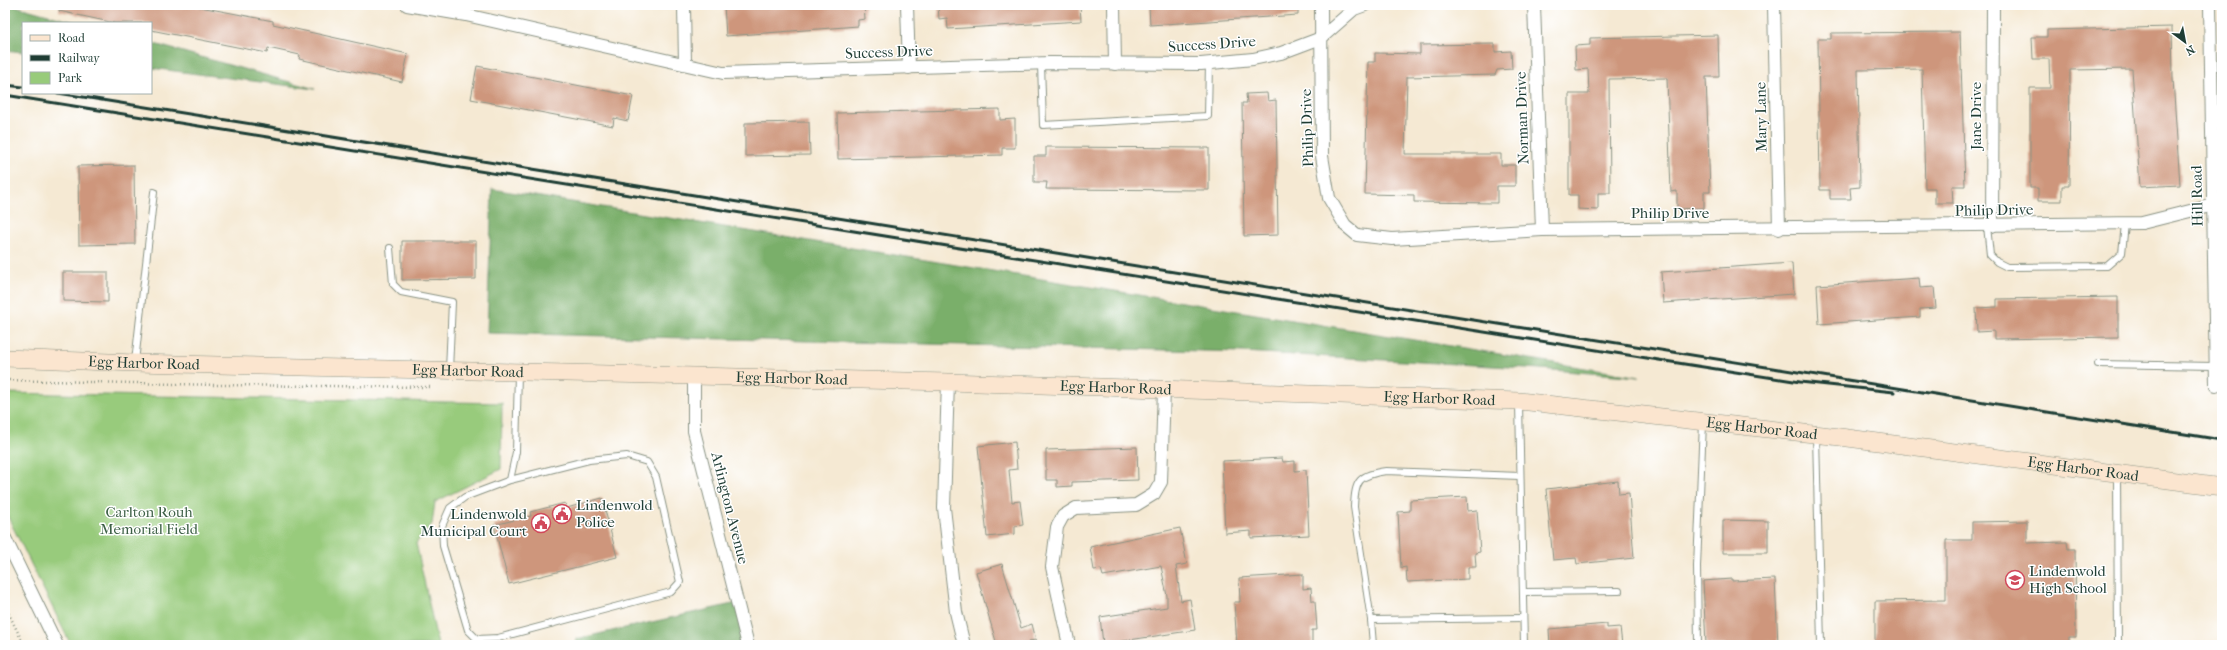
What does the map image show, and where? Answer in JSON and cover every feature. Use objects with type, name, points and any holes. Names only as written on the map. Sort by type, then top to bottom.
[{"type":"street","name":"Success Drive","points":[[407,5],[466,10],[723,73],[1040,64],[1209,63],[1254,59],[1281,52],[1321,38],[1354,9],[1364,5]]},
{"type":"street","points":[[684,5],[685,64]]},
{"type":"street","points":[[907,5],[910,68]]},
{"type":"street","points":[[1114,5],[1115,64]]},
{"type":"street","name":"Philip Drive","points":[[1321,5],[1322,156],[1329,198],[1345,225],[1356,235],[1392,239],[1542,230],[1779,229],[2125,224],[2142,223],[2188,213],[2218,204]]},
{"type":"street","name":"Norman Drive","points":[[1534,5],[1542,230]]},
{"type":"street","name":"Mary Lane","points":[[1774,5],[1779,229]]},
{"type":"street","name":"Jane Drive","points":[[1990,226],[1993,5]]},
{"type":"street","name":"Hill Road","points":[[2210,5],[2218,204],[2215,366],[2219,386]]},
{"type":"street","name":"Egg Harbor Road","points":[[5,358],[518,373],[948,382],[1519,401],[1816,434],[2118,472],[2222,487]]},
{"type":"street","name":"Arlington Avenue","points":[[694,377],[694,431],[748,645]]},
{"type":"street","points":[[948,382],[944,508],[956,612],[964,645]]},
{"type":"street","points":[[1069,645],[1052,567],[1057,527],[1063,516],[1076,508],[1136,505],[1154,494],[1161,482],[1164,389]]},
{"type":"street","points":[[5,538],[57,645]]},
{"type":"lane","points":[[1040,64],[1044,125],[1208,116],[1209,63]]},
{"type":"lane","points":[[135,363],[154,192]]},
{"type":"lane","points":[[1990,226],[1990,255],[1997,262],[2008,267],[2107,266],[2122,253],[2125,224]]},
{"type":"lane","points":[[390,248],[393,284],[401,292],[452,302],[449,371]]},
{"type":"lane","points":[[2098,364],[2215,366]]},
{"type":"lane","points":[[510,480],[516,452],[518,373]]},
{"type":"lane","points":[[1519,401],[1524,645]]},
{"type":"lane","points":[[1698,645],[1697,566],[1703,422]]},
{"type":"lane","points":[[1816,434],[1821,645]]},
{"type":"lane","points":[[627,456],[647,462],[656,477],[680,582],[671,592],[498,638],[477,639],[468,630],[443,546],[442,526],[450,508],[465,498],[510,480],[589,460],[627,456]]},
{"type":"lane","points":[[1373,645],[1371,620],[1354,507],[1354,489],[1361,479],[1369,474],[1386,471],[1520,476]]},
{"type":"lane","points":[[2118,472],[2118,645]]},
{"type":"lane","points":[[1522,592],[1619,591]]},
{"type":"lane","points":[[1371,620],[1523,618]]},
{"type":"path","points":[[5,380],[428,388],[449,371]]},
{"type":"path","points":[[5,606],[24,645]]},
{"type":"green space","points":[[5,5],[12,5],[73,22],[22,22],[22,52],[5,50]]},
{"type":"green space","points":[[152,43],[315,89],[152,68]]},
{"type":"green space","points":[[492,189],[1640,377],[1527,368],[1243,352],[487,333]]},
{"type":"green space","name":"Carlton Rouh Memorial Field","points":[[5,393],[502,403],[501,469],[435,502],[432,524],[416,543],[438,645],[71,645],[5,511]]},
{"type":"green space","points":[[737,603],[747,645],[576,645],[576,639]]},
{"type":"building","points":[[60,5],[190,5],[273,21],[273,24],[408,54],[402,82],[299,59],[300,55],[268,48],[267,53],[152,30],[152,22],[110,22],[59,11]]},
{"type":"building","points":[[724,5],[864,5],[865,19],[858,20],[858,26],[726,36]]},
{"type":"building","points":[[938,5],[1080,5],[1081,21],[948,29],[947,18],[939,19]]},
{"type":"building","points":[[1149,5],[1298,5],[1298,15],[1150,25]]},
{"type":"building","points":[[2172,27],[2173,79],[2180,185],[2140,187],[2132,69],[2070,70],[2069,186],[2062,186],[2062,201],[2038,201],[2038,188],[2030,188],[2030,88],[2050,88],[2049,59],[2033,59],[2032,37],[2047,37],[2047,30]]},
{"type":"building","points":[[1960,32],[1965,186],[1952,186],[1953,203],[1935,203],[1935,188],[1925,188],[1922,69],[1858,70],[1860,187],[1850,188],[1851,199],[1830,199],[1830,190],[1820,190],[1818,39],[1831,39],[1831,33]]},
{"type":"building","points":[[1718,35],[1719,77],[1706,77],[1710,192],[1704,192],[1704,208],[1677,209],[1677,191],[1671,192],[1667,78],[1609,79],[1610,193],[1598,193],[1598,210],[1578,209],[1578,195],[1569,195],[1569,94],[1589,94],[1588,69],[1576,70],[1575,46],[1590,45],[1590,38]]},
{"type":"building","points":[[1495,44],[1495,52],[1511,51],[1512,69],[1497,70],[1495,75],[1407,77],[1405,154],[1501,154],[1501,165],[1515,165],[1515,186],[1497,186],[1497,203],[1414,202],[1414,195],[1365,194],[1368,62],[1375,62],[1375,53],[1420,54],[1420,45]]},
{"type":"building","points":[[477,66],[633,96],[628,121],[614,118],[613,126],[471,99]]},
{"type":"building","points":[[1267,93],[1268,101],[1276,100],[1278,235],[1244,236],[1242,103],[1247,103],[1246,94]]},
{"type":"building","points":[[1000,109],[1000,120],[1015,119],[1015,148],[1002,148],[1002,155],[838,159],[837,113]]},
{"type":"building","points":[[809,122],[810,155],[745,156],[745,123]]},
{"type":"building","points":[[1046,147],[1209,148],[1209,190],[1046,189],[1047,182],[1034,182],[1034,156],[1046,156]]},
{"type":"building","points":[[134,165],[135,244],[79,245],[78,166]]},
{"type":"building","points":[[402,241],[476,241],[476,279],[402,280]]},
{"type":"building","points":[[1792,263],[1794,294],[1663,303],[1661,272]]},
{"type":"building","points":[[63,272],[108,272],[108,302],[63,301]]},
{"type":"building","points":[[1919,278],[1920,288],[1934,287],[1936,308],[1920,309],[1920,317],[1819,324],[1817,285]]},
{"type":"building","points":[[2118,297],[2118,337],[1994,339],[1994,331],[1977,332],[1976,308],[1997,307],[1997,299]]},
{"type":"building","points":[[1015,442],[1017,469],[1009,470],[1012,502],[1020,501],[1023,525],[1015,526],[1015,534],[987,537],[978,446]]},
{"type":"building","points":[[1137,447],[1138,480],[1072,482],[1072,486],[1057,487],[1057,480],[1046,480],[1046,450]]},
{"type":"building","points":[[1282,458],[1283,462],[1295,461],[1295,471],[1306,470],[1309,535],[1251,538],[1251,531],[1225,533],[1222,461]]},
{"type":"building","points":[[1618,481],[1619,494],[1629,493],[1634,558],[1577,564],[1576,558],[1553,560],[1546,489]]},
{"type":"building","points":[[1467,497],[1468,511],[1477,510],[1480,552],[1475,553],[1476,567],[1468,567],[1468,579],[1407,582],[1406,567],[1401,568],[1398,512],[1410,511],[1410,500]]},
{"type":"building","points":[[602,498],[617,557],[509,584],[494,525],[531,516],[530,512],[565,503],[567,508]]},
{"type":"building","points":[[1723,520],[1768,521],[1768,553],[1723,553]]},
{"type":"building","points":[[2027,521],[2027,543],[2067,542],[2068,549],[2075,549],[2076,637],[2069,637],[2069,645],[1875,645],[1875,601],[1946,600],[1946,540],[1972,540],[1972,522]]},
{"type":"building","points":[[1180,528],[1187,564],[1176,566],[1181,601],[1190,599],[1195,630],[1103,644],[1100,617],[1167,607],[1167,596],[1161,566],[1103,576],[1101,569],[1094,570],[1090,547]]},
{"type":"building","points":[[1002,564],[1021,628],[1032,624],[1036,640],[1029,641],[1030,645],[997,645],[976,572]]},
{"type":"building","points":[[1303,574],[1303,589],[1311,588],[1312,601],[1315,601],[1317,630],[1312,630],[1312,645],[1237,645],[1234,602],[1240,602],[1239,578]]},
{"type":"building","points":[[1732,579],[1732,581],[1775,579],[1778,645],[1706,645],[1703,581]]},
{"type":"building","points":[[1607,624],[1607,628],[1620,627],[1622,645],[1550,645],[1549,629]]},
{"type":"railway","points":[[5,85],[22,87]]},
{"type":"railway","points":[[64,94],[2222,440]]},
{"type":"railway","points":[[5,95],[1665,361],[1800,382],[1894,392]]},
{"type":"place","name":"Lindenwold Police","points":[[562,514]]},
{"type":"place","name":"Lindenwold Municipal Court","points":[[541,523]]},
{"type":"place","name":"Lindenwold High School","points":[[2015,580]]}]
